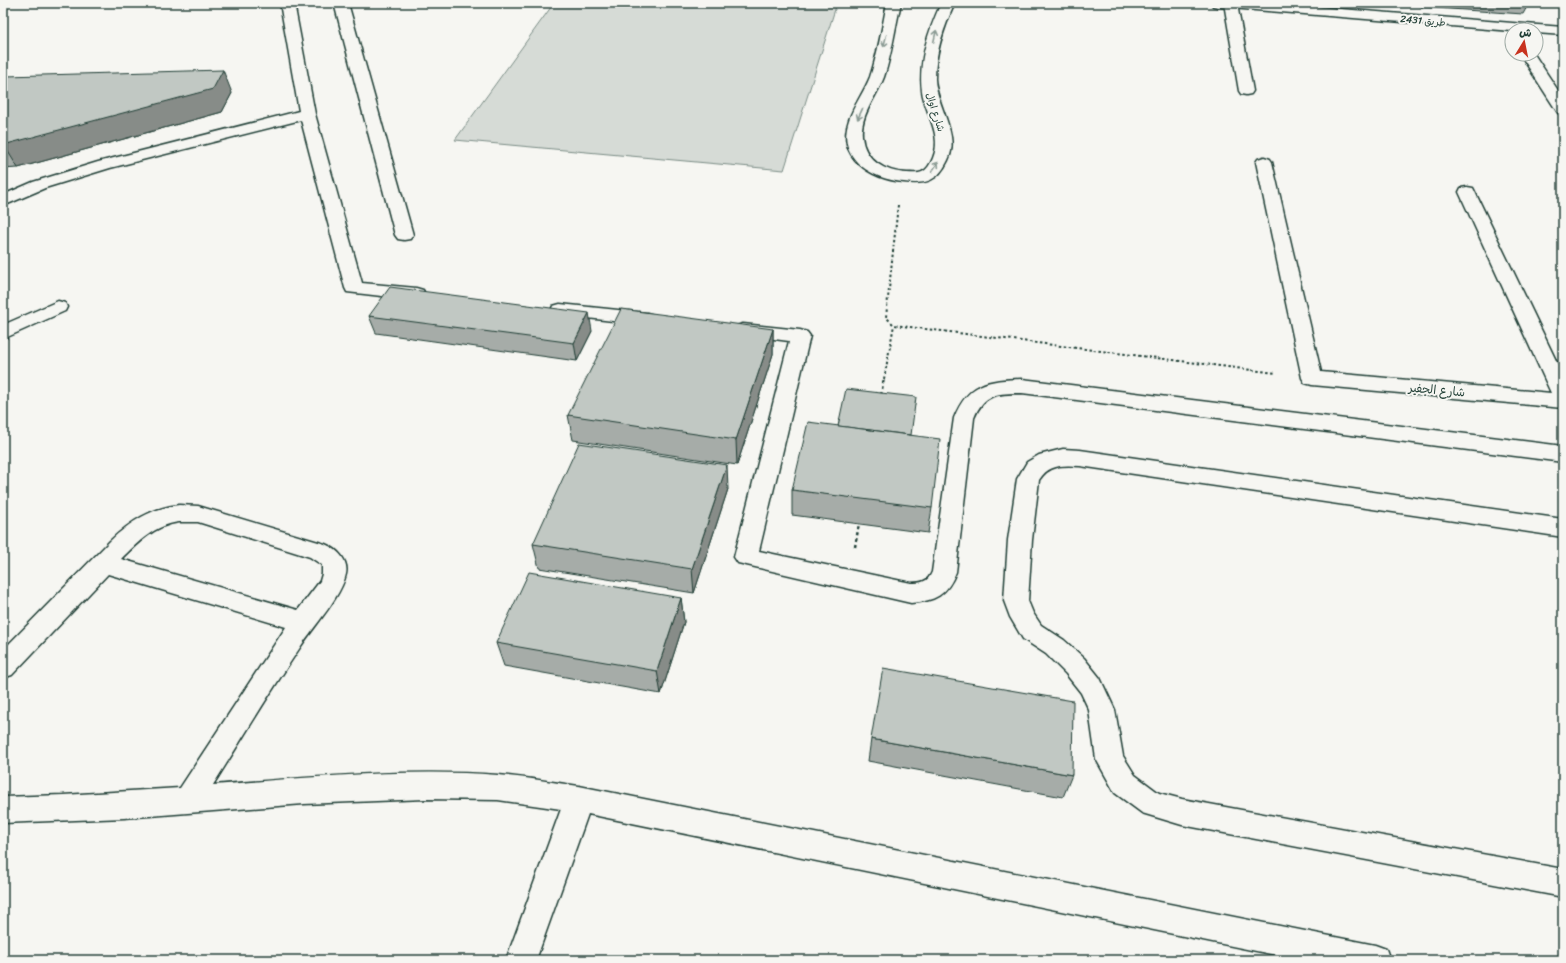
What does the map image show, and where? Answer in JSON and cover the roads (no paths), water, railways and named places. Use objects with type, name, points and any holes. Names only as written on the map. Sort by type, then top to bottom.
[{"type":"street","points":[[287,3],[307,114],[354,288],[432,296]]},
{"type":"street","points":[[341,3],[404,235]]},
{"type":"street","name":"شارع اوال","points":[[894,3],[876,79],[856,122],[854,144],[863,160],[875,170],[900,178],[925,178],[934,171],[942,157],[944,137],[929,92],[927,71],[936,30],[948,3]]},
{"type":"street","points":[[1224,3],[1246,91]]},
{"type":"street","name":"طريق 2431","points":[[1224,3],[1504,28]]},
{"type":"street","name":"طريق 2431","points":[[1544,30],[1563,31]]},
{"type":"street","points":[[1532,62],[1563,110]]},
{"type":"street","points":[[3,201],[39,186],[104,165],[307,114]]},
{"type":"street","name":"شارع الجفير","points":[[1264,162],[1312,378],[1563,402]]},
{"type":"street","points":[[1467,192],[1563,396]]},
{"type":"street","points":[[3,333],[58,307]]},
{"type":"street","points":[[542,308],[667,322]]},
{"type":"street","points":[[722,328],[800,336],[746,558],[911,593],[923,592],[933,588],[941,581],[944,572],[966,412],[968,406],[976,397],[988,390],[999,387],[1022,386],[1563,454]]},
{"type":"street","points":[[1563,528],[1096,460],[1063,457],[1047,460],[1035,468],[1028,478],[1020,540],[1016,601],[1022,617],[1032,632],[1056,647],[1075,666],[1091,686],[1102,710],[1110,759],[1125,784],[1152,804],[1182,812],[1563,883]]},
{"type":"street","points":[[3,667],[137,531],[151,521],[168,515],[183,513],[198,514],[327,554],[333,562],[335,573],[331,584],[303,622],[189,799]]},
{"type":"street","points":[[104,563],[303,622]]},
{"type":"street","points":[[3,810],[105,806],[296,791],[392,787],[487,787],[579,799],[1375,960]]},
{"type":"street","points":[[521,960],[579,799]]}]
